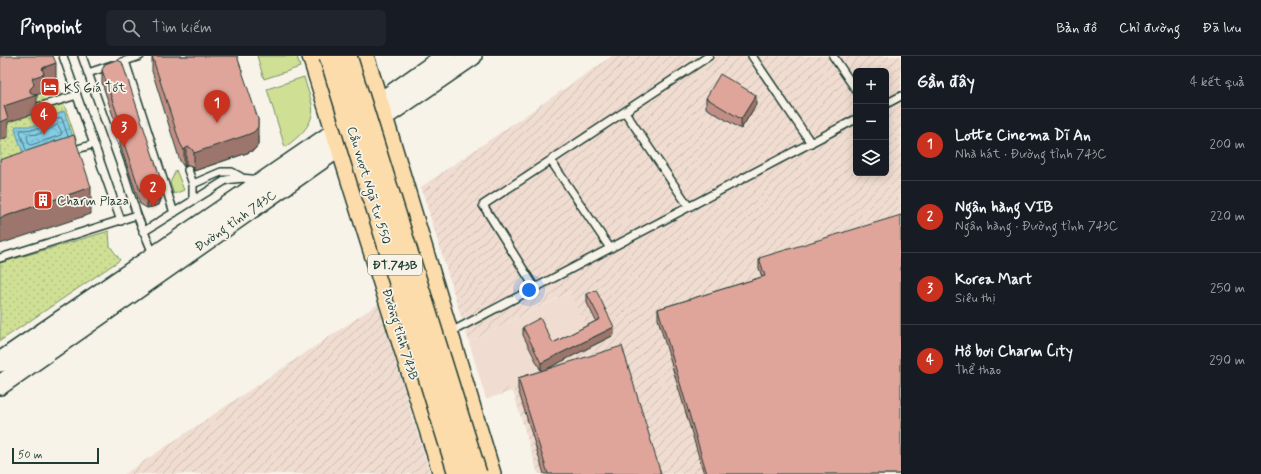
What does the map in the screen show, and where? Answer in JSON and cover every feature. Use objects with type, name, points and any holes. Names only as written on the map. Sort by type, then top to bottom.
[{"type":"main road","name":"Đường tỉnh 743B","points":[[314,56],[444,474]]},
{"type":"main road","name":"Cầu vượt Ngã tư 550","points":[[330,56],[459,474]]},
{"type":"main road","name":"Cầu vượt Ngã tư 550","points":[[346,56],[476,474]]},
{"type":"main road","name":"ĐT.743B","points":[[362,56],[490,474]]},
{"type":"main road","name":"Đường tỉnh 743C","points":[[380,111],[446,56]]},
{"type":"main road","name":"Đường tỉnh 743C","points":[[0,362],[158,263],[380,111],[472,56]]},
{"type":"main road","name":"Đường tỉnh 743C","points":[[0,386],[262,182],[339,138]]},
{"type":"lane","points":[[63,56],[121,221]]},
{"type":"lane","points":[[82,56],[124,174],[137,216],[158,263]]},
{"type":"lane","points":[[88,73],[140,56]]},
{"type":"lane","points":[[535,288],[483,205],[709,56]]},
{"type":"lane","points":[[752,56],[811,143]]},
{"type":"lane","points":[[833,56],[853,86]]},
{"type":"lane","points":[[125,61],[174,213]]},
{"type":"lane","points":[[35,108],[77,94]]},
{"type":"lane","points":[[889,102],[901,96]]},
{"type":"lane","points":[[624,112],[689,207]]},
{"type":"lane","points":[[447,334],[853,122]]},
{"type":"lane","points":[[65,153],[94,144]]},
{"type":"lane","points":[[550,161],[610,248]]},
{"type":"lane","points":[[188,170],[193,184],[193,200]]},
{"type":"lane","points":[[193,184],[221,172],[232,172],[242,177]]},
{"type":"lane","points":[[143,232],[226,180],[242,177],[251,178],[262,182]]},
{"type":"lane","points":[[0,258],[137,216]]},
{"type":"shaded area","points":[[612,56],[901,56],[901,474],[538,474],[513,391],[486,399],[596,344],[570,292],[469,342],[421,187]]},
{"type":"shaded area","points":[[571,292],[596,344],[486,399],[469,342]]},
{"type":"shaded area","points":[[378,304],[430,474],[125,474]]},
{"type":"green space","points":[[257,56],[297,56],[300,67],[264,79]]},
{"type":"green space","points":[[304,77],[313,111],[309,123],[305,129],[296,139],[285,147],[267,89]]},
{"type":"green space","points":[[56,81],[77,142],[0,166],[0,140],[8,137],[4,124],[42,86]]},
{"type":"green space","points":[[176,170],[184,190],[174,194],[170,183]]},
{"type":"green space","points":[[109,231],[110,246],[120,260],[0,341],[0,263]]},
{"type":"water","points":[[64,111],[74,140],[24,156],[15,130],[16,126],[36,126]]},
{"type":"building","points":[[0,56],[53,56],[56,63],[42,68],[44,74],[32,78],[34,85],[30,89],[30,92],[37,95],[4,106],[8,119],[0,122]]},
{"type":"building","points":[[152,56],[237,56],[258,119],[258,127],[254,132],[247,135],[194,153],[189,147],[184,150],[180,143]]},
{"type":"building","points":[[116,60],[122,62],[162,183],[159,192],[147,195],[140,191],[120,132],[123,131],[102,70],[105,64]]},
{"type":"building","points":[[720,74],[756,95],[741,119],[706,98]]},
{"type":"building","points":[[74,135],[91,187],[0,218],[0,160]]},
{"type":"building","points":[[901,215],[901,474],[707,474],[658,309],[765,276],[759,258]]},
{"type":"building","points":[[596,290],[614,327],[541,363],[523,327],[540,318],[553,343],[600,319],[587,294]]},
{"type":"building","points":[[622,346],[661,474],[548,474],[518,378]]},
{"type":"place","name":"KS Giá Tốt","points":[[50,87]]},
{"type":"place","name":"Lotte Cinema Dĩ An","points":[[217,123]]},
{"type":"place","name":"Hồ bơi Charm City","points":[[44,135]]},
{"type":"place","name":"Korea Mart","points":[[124,147]]},
{"type":"place","name":"Charm Plaza","points":[[43,200]]},
{"type":"place","name":"Ngân hàng VIB","points":[[153,207]]}]
